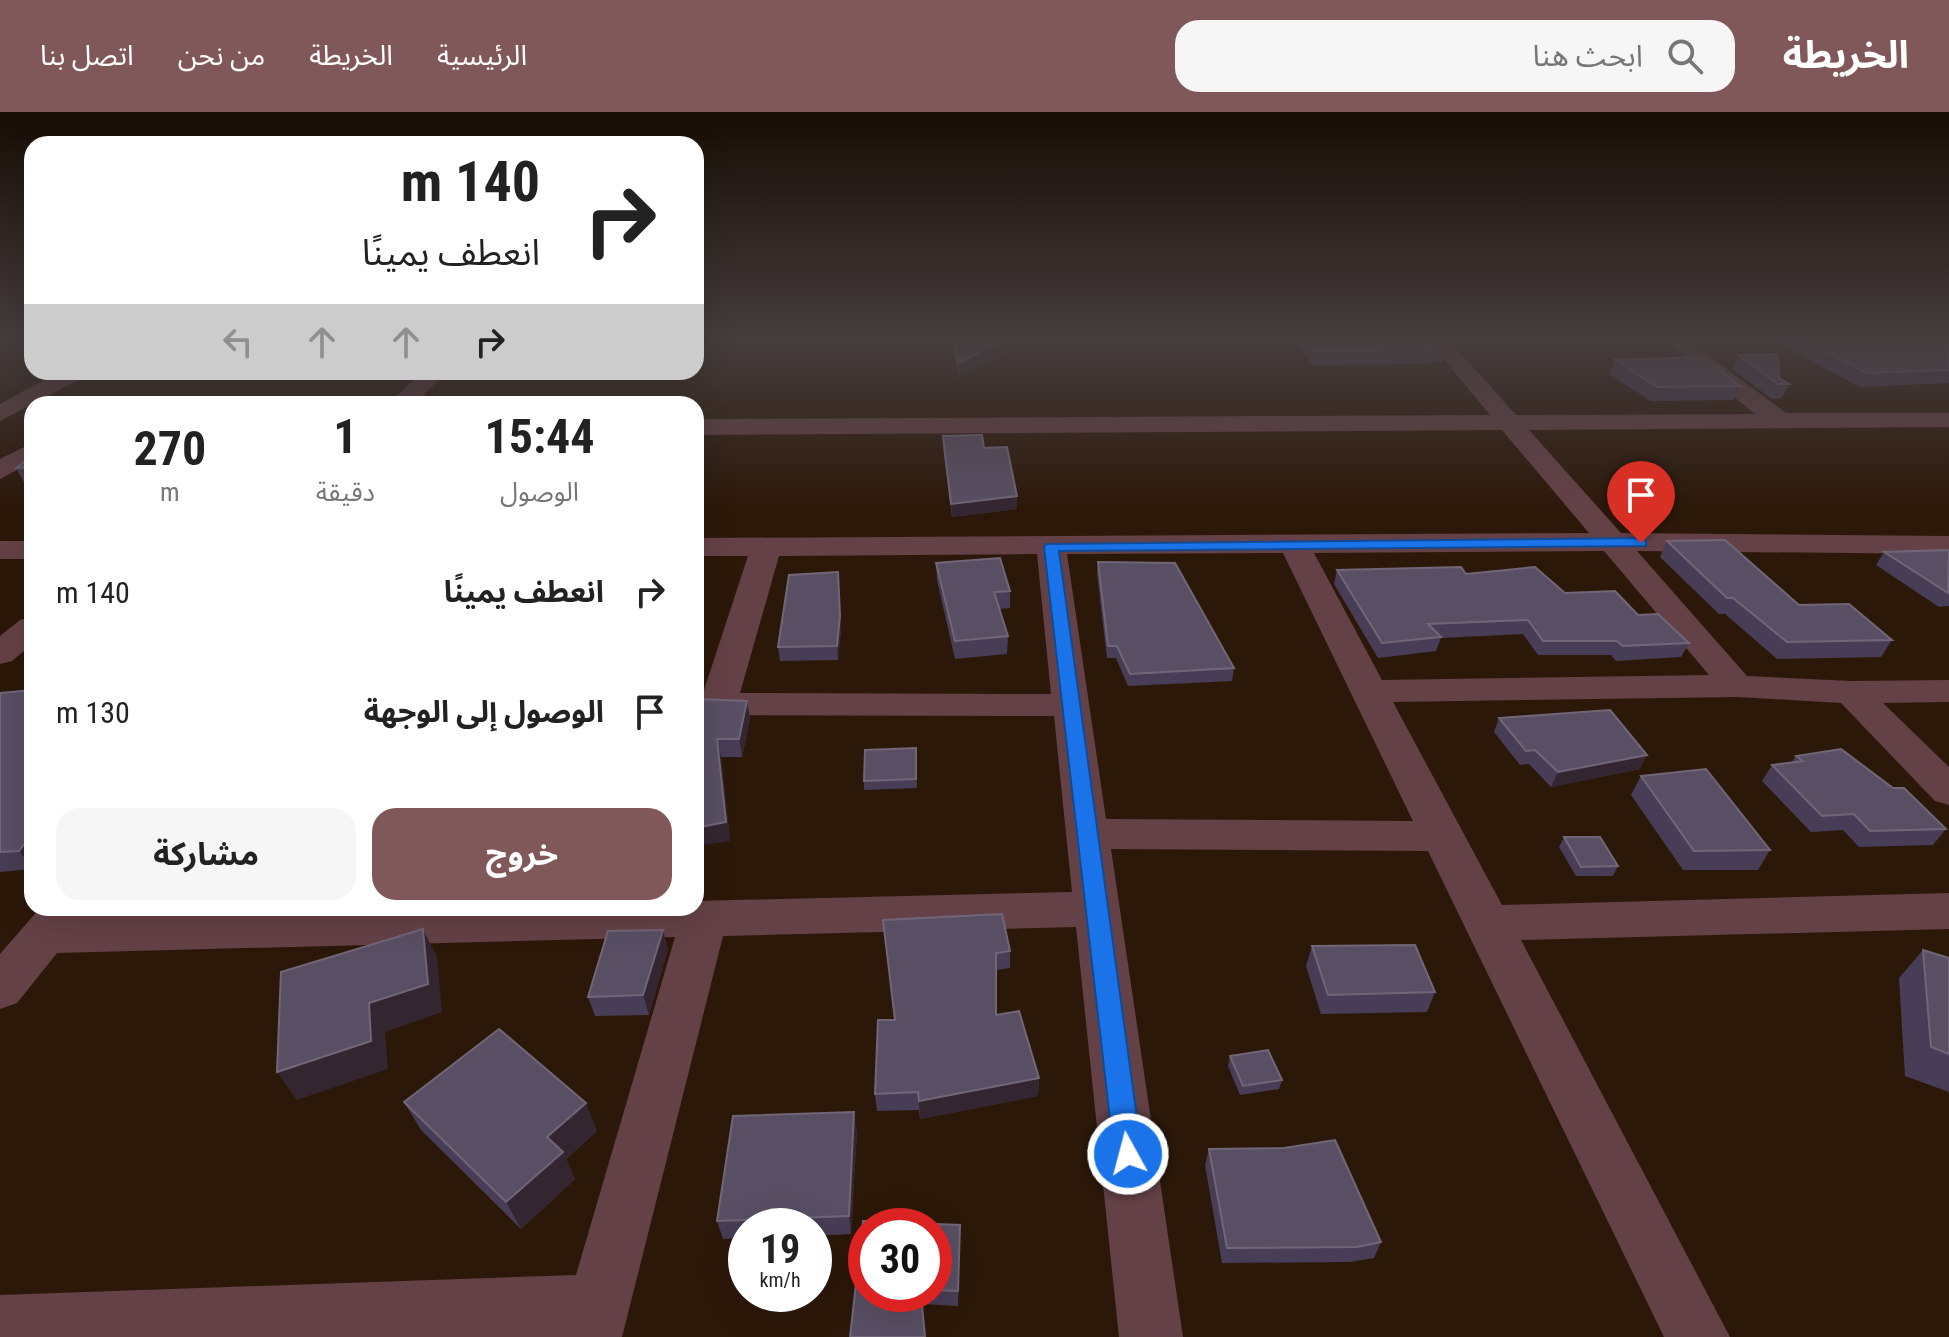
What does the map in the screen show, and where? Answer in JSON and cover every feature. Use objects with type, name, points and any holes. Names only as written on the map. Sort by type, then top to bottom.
[{"type":"street","points":[[1485,396],[1737,686]]},
{"type":"street","points":[[1748,396],[1780,421]]},
{"type":"street","points":[[0,414],[24,401]]},
{"type":"street","points":[[704,427],[1949,420]]},
{"type":"street","points":[[0,431],[24,431]]},
{"type":"street","points":[[0,471],[24,456]]},
{"type":"street","points":[[704,547],[1610,542],[1948,546]]},
{"type":"street","points":[[1295,546],[1698,1337]]},
{"type":"street","points":[[766,547],[707,704],[1071,705]]},
{"type":"street","points":[[1051,547],[1151,1337]]},
{"type":"street","points":[[0,550],[24,550]]},
{"type":"street","points":[[0,654],[24,634]]},
{"type":"street","points":[[1369,691],[1737,686],[1851,692],[1949,691]]},
{"type":"street","points":[[1851,692],[1949,791]]},
{"type":"street","points":[[1088,834],[1444,836]]},
{"type":"street","points":[[0,989],[55,922],[704,919],[1097,909]]},
{"type":"street","points":[[1488,923],[1949,911]]},
{"type":"street","points":[[0,1327],[594,1322],[704,919]]},
{"type":"building","points":[[982,435],[984,448],[1007,447],[1017,496],[951,504],[943,436]]},
{"type":"building","points":[[1725,540],[1799,605],[1849,604],[1892,640],[1787,642],[1733,598],[1727,598],[1667,541]]},
{"type":"building","points":[[1949,550],[1948,593],[1884,552]]},
{"type":"building","points":[[1000,558],[1010,591],[994,592],[1008,636],[955,641],[936,563]]},
{"type":"building","points":[[1098,562],[1175,563],[1234,668],[1130,674],[1117,646],[1108,646]]},
{"type":"building","points":[[1461,567],[1466,574],[1535,567],[1565,593],[1615,591],[1638,615],[1658,614],[1689,643],[1623,646],[1617,641],[1543,641],[1528,620],[1428,624],[1441,637],[1382,643],[1337,570]]},
{"type":"building","points":[[838,572],[840,616],[837,646],[778,647],[789,575]]},
{"type":"building","points":[[24,691],[24,844],[19,851],[0,852],[0,693]]},
{"type":"building","points":[[704,699],[747,701],[739,739],[717,739],[726,822],[704,826]]},
{"type":"building","points":[[1610,710],[1647,755],[1558,772],[1535,750],[1526,751],[1499,718]]},
{"type":"building","points":[[916,748],[916,779],[864,781],[865,750]]},
{"type":"building","points":[[1841,749],[1893,788],[1904,788],[1946,829],[1870,831],[1854,814],[1822,816],[1772,765],[1803,761],[1796,756]]},
{"type":"building","points":[[1706,769],[1770,850],[1694,851],[1641,776]]},
{"type":"building","points":[[1564,837],[1600,837],[1618,866],[1581,867]]},
{"type":"building","points":[[1002,914],[1010,951],[996,953],[996,1015],[1019,1011],[1039,1078],[919,1101],[918,1092],[875,1094],[878,1020],[895,1020],[883,920]]},
{"type":"building","points":[[423,929],[428,984],[369,1003],[371,1041],[277,1072],[281,972]]},
{"type":"building","points":[[663,930],[643,995],[588,997],[608,931]]},
{"type":"building","points":[[1415,945],[1435,992],[1328,995],[1312,946]]},
{"type":"building","points":[[1923,950],[1949,958],[1949,1054],[1931,1047]]},
{"type":"building","points":[[499,1029],[586,1103],[547,1137],[563,1152],[506,1202],[404,1102]]},
{"type":"building","points":[[1268,1050],[1282,1080],[1243,1086],[1230,1056]]},
{"type":"building","points":[[854,1112],[848,1216],[832,1217],[832,1208],[728,1208],[728,1221],[717,1221],[733,1116]]},
{"type":"building","points":[[1335,1140],[1381,1242],[1357,1247],[1227,1248],[1209,1149],[1284,1148]]},
{"type":"building","points":[[952,1225],[960,1225],[958,1291],[952,1291]]},
{"type":"building","points":[[853,1312],[923,1312],[925,1337],[850,1337]]},
{"type":"route","points":[[1128,1154],[1051,547],[1641,543]]}]
